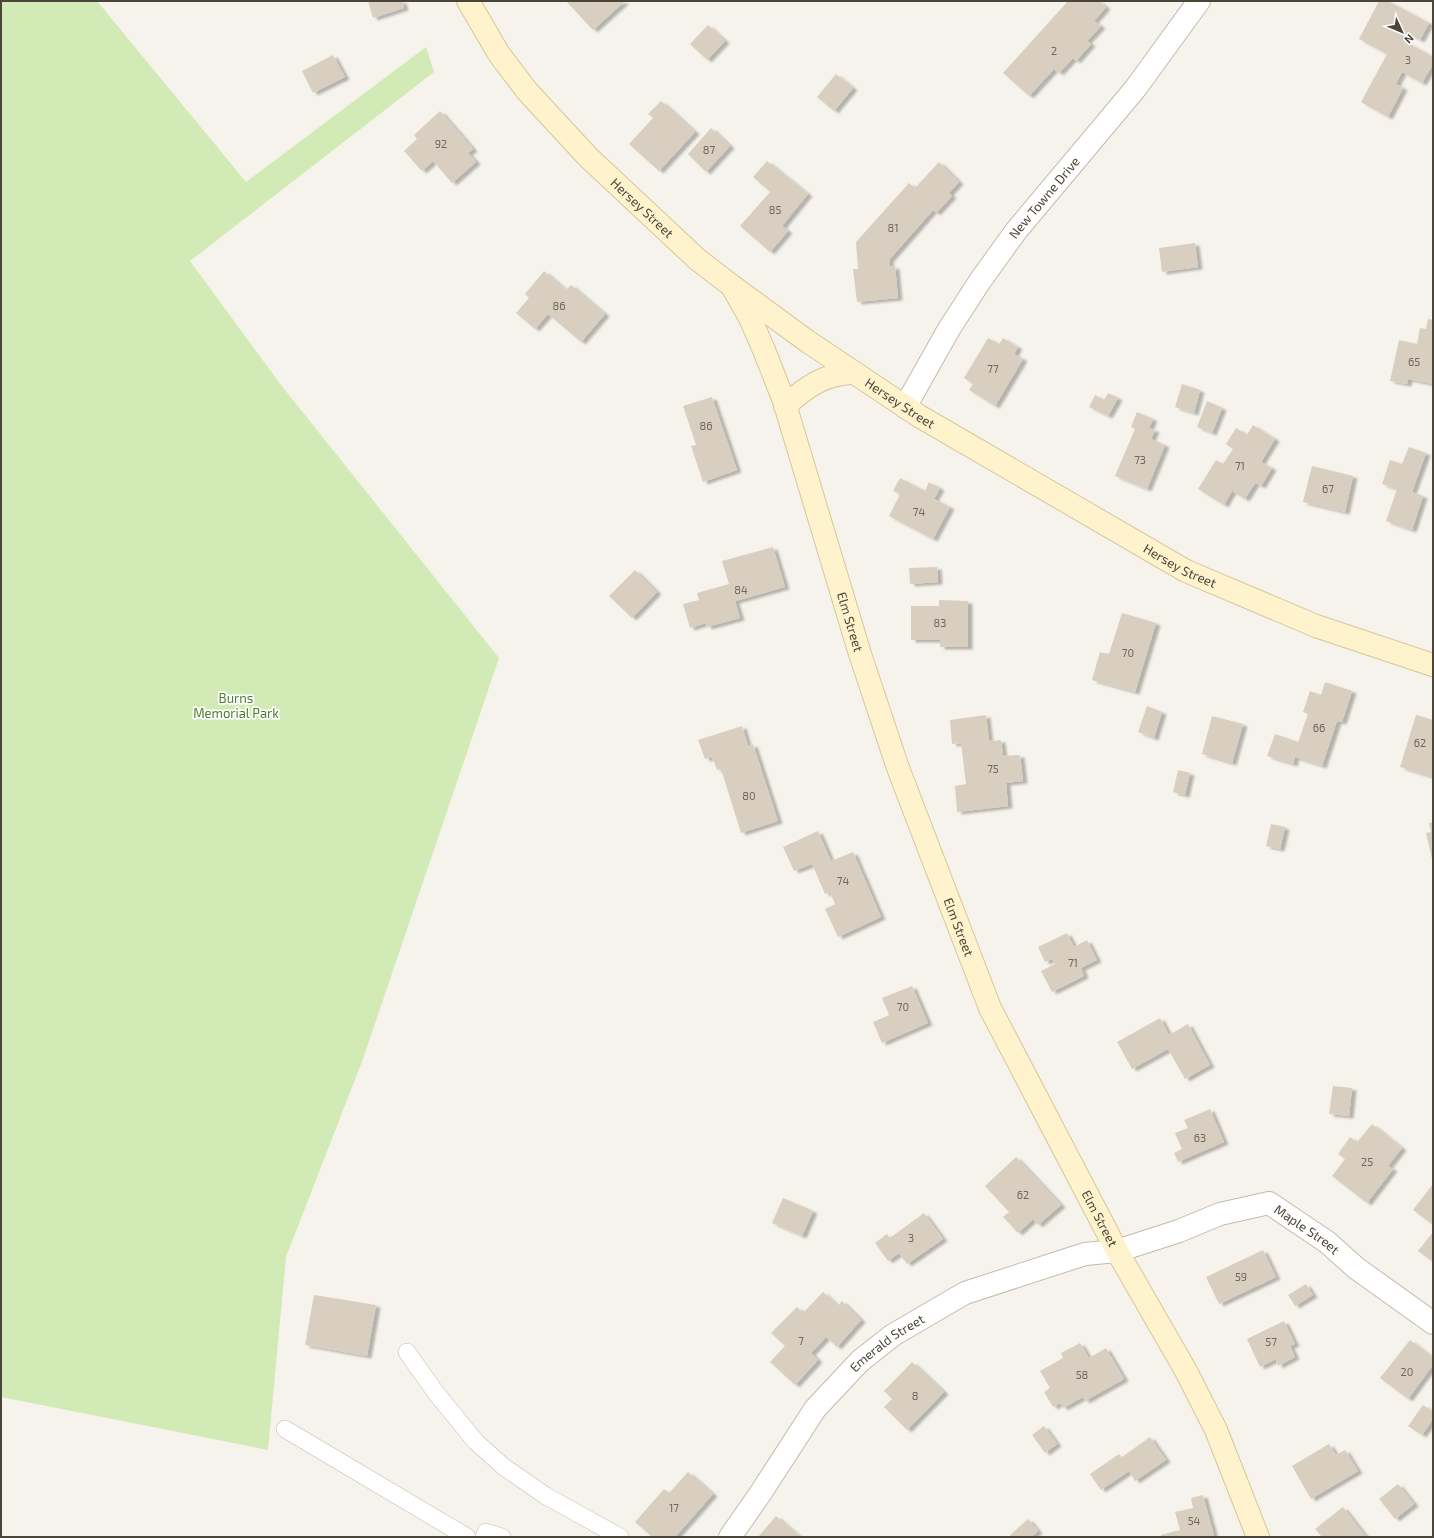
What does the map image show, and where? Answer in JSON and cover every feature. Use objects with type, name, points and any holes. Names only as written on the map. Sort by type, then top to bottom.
[{"type":"street","name":"Hersey Street","points":[[468,1],[499,54],[527,91],[588,157],[697,259],[807,341],[906,407],[1186,571],[1316,626],[1433,665]]},
{"type":"street","name":"New Towne Drive","points":[[906,407],[953,323],[980,281],[1016,231],[1135,89],[1199,1]]},
{"type":"street","name":"Elm Street","points":[[732,286],[750,318],[785,406],[860,654],[898,768],[990,1008],[1117,1251],[1186,1371],[1216,1430],[1258,1537]]},
{"type":"street","points":[[785,406],[809,387],[830,375],[855,373]]},
{"type":"street","name":"Maple Street","points":[[1117,1251],[1180,1231],[1220,1214],[1269,1203],[1327,1242],[1356,1268],[1433,1323]]},
{"type":"street","name":"Emerald Street","points":[[730,1537],[760,1494],[815,1409],[860,1361],[893,1335],[965,1292],[1085,1254],[1117,1251]]},
{"type":"lane","points":[[407,1352],[436,1393],[476,1442],[504,1467],[546,1496],[620,1537]]},
{"type":"lane","points":[[285,1429],[466,1537]]},
{"type":"green space","name":"Burns Memorial Park","points":[[1,1],[97,1],[246,182],[426,47],[434,72],[190,261],[281,385],[499,658],[363,1059],[286,1257],[268,1450],[1,1397]]},
{"type":"building","points":[[368,1],[402,1],[404,8],[373,18]]},
{"type":"building","points":[[566,1],[625,1],[593,30]]},
{"type":"building","points":[[1068,1],[1099,1],[1106,7],[1094,21],[1101,26],[1087,41],[1091,44],[1076,61],[1073,58],[1059,73],[1054,69],[1029,96],[1003,73]]},
{"type":"building","points":[[1379,1],[1388,1],[1429,23],[1420,40],[1405,32],[1401,39],[1433,57],[1433,64],[1422,83],[1402,72],[1396,84],[1403,88],[1388,117],[1361,102],[1387,54],[1359,39]]},
{"type":"building","points":[[708,25],[725,41],[707,60],[690,44]]},
{"type":"building","points":[[333,55],[345,77],[313,93],[302,71]]},
{"type":"building","points":[[836,74],[853,88],[834,111],[817,97]]},
{"type":"building","points":[[661,101],[695,132],[659,171],[629,144],[653,118],[648,114]]},
{"type":"building","points":[[440,111],[473,149],[468,153],[476,162],[452,183],[433,161],[422,171],[404,151],[417,139],[414,135]]},
{"type":"building","points":[[711,128],[730,146],[706,172],[688,154]]},
{"type":"building","points":[[767,161],[808,194],[782,226],[788,231],[770,252],[740,226],[770,192],[753,177]]},
{"type":"building","points":[[939,162],[959,182],[949,193],[952,196],[936,213],[933,210],[889,260],[890,267],[895,266],[898,298],[857,302],[853,269],[858,269],[856,242],[909,183],[915,188]]},
{"type":"building","points":[[1195,243],[1198,267],[1162,272],[1159,248]]},
{"type":"building","points":[[544,271],[566,290],[571,285],[605,314],[581,342],[548,314],[535,329],[516,313],[529,298],[525,294]]},
{"type":"building","points":[[1428,319],[1433,320],[1433,384],[1408,379],[1407,384],[1390,381],[1399,340],[1417,344],[1420,328],[1426,329]]},
{"type":"building","points":[[988,338],[999,344],[1003,338],[1018,347],[1014,354],[1023,359],[995,406],[969,390],[973,384],[964,378]]},
{"type":"building","points":[[1182,384],[1200,390],[1194,413],[1175,407]]},
{"type":"building","points":[[1108,393],[1118,398],[1108,416],[1089,407],[1095,395],[1104,400]]},
{"type":"building","points":[[712,397],[737,470],[703,482],[691,446],[696,445],[683,406]]},
{"type":"building","points":[[1207,401],[1222,408],[1212,433],[1197,427]]},
{"type":"building","points":[[1137,412],[1153,419],[1149,428],[1155,430],[1151,439],[1165,445],[1147,489],[1115,476],[1135,429],[1131,427]]},
{"type":"building","points":[[1253,425],[1275,439],[1261,462],[1272,468],[1261,486],[1255,483],[1245,499],[1232,491],[1224,505],[1198,489],[1216,460],[1223,464],[1233,449],[1226,444],[1236,428],[1247,435]]},
{"type":"building","points":[[1409,447],[1426,453],[1412,492],[1423,496],[1412,530],[1386,521],[1397,489],[1382,484],[1390,460],[1402,464]]},
{"type":"building","points":[[1312,466],[1353,476],[1345,512],[1303,502]]},
{"type":"building","points":[[900,478],[925,491],[929,482],[940,488],[934,499],[950,507],[933,539],[889,516],[900,494],[893,491]]},
{"type":"building","points":[[773,547],[785,587],[735,601],[740,618],[707,627],[706,623],[690,628],[683,604],[699,600],[697,593],[729,584],[722,561]]},
{"type":"building","points":[[937,567],[938,582],[910,584],[909,568]]},
{"type":"building","points":[[635,570],[657,592],[632,618],[609,596]]},
{"type":"building","points":[[939,600],[968,601],[968,647],[940,647],[940,640],[911,640],[911,606],[939,606]]},
{"type":"building","points":[[1122,613],[1156,623],[1135,692],[1092,680],[1100,652],[1109,654]]},
{"type":"building","points":[[1325,682],[1352,691],[1342,722],[1337,721],[1322,766],[1295,757],[1293,764],[1267,756],[1275,734],[1298,742],[1308,714],[1303,712],[1310,691],[1321,695]]},
{"type":"building","points":[[1147,706],[1162,712],[1154,738],[1138,732]]},
{"type":"building","points":[[986,715],[989,741],[1001,740],[1003,756],[1020,755],[1023,781],[1006,783],[1008,806],[957,812],[955,786],[966,784],[961,743],[952,744],[950,720]]},
{"type":"building","points":[[1416,715],[1433,720],[1433,777],[1400,767]]},
{"type":"building","points":[[1212,716],[1243,724],[1232,763],[1202,754]]},
{"type":"building","points":[[742,726],[748,746],[753,744],[778,821],[741,833],[721,769],[717,770],[712,757],[705,759],[698,740]]},
{"type":"building","points":[[1178,770],[1190,773],[1185,795],[1173,792]]},
{"type":"building","points":[[1433,822],[1432,859],[1426,833],[1431,832],[1429,823]]},
{"type":"building","points":[[1271,824],[1285,827],[1280,849],[1266,846]]},
{"type":"building","points":[[818,831],[831,861],[853,852],[881,917],[838,937],[825,909],[835,904],[830,892],[825,894],[812,864],[794,871],[783,847]]},
{"type":"building","points":[[1067,933],[1074,947],[1087,940],[1097,960],[1081,968],[1084,976],[1052,992],[1041,971],[1055,964],[1052,959],[1045,962],[1038,947]]},
{"type":"building","points":[[912,986],[928,1023],[882,1043],[873,1022],[889,1015],[882,998]]},
{"type":"building","points":[[1160,1018],[1169,1035],[1188,1024],[1210,1065],[1185,1079],[1168,1049],[1132,1069],[1117,1042]]},
{"type":"building","points":[[1333,1086],[1352,1088],[1349,1116],[1329,1114]]},
{"type":"building","points":[[1210,1109],[1224,1142],[1178,1162],[1174,1153],[1182,1149],[1175,1133],[1188,1128],[1184,1120]]},
{"type":"building","points":[[1372,1124],[1402,1148],[1388,1166],[1393,1169],[1367,1203],[1332,1176],[1345,1159],[1338,1154],[1350,1137],[1357,1142]]},
{"type":"building","points":[[1016,1157],[1061,1205],[1038,1225],[1033,1219],[1018,1233],[1003,1217],[1009,1212],[985,1186]]},
{"type":"building","points":[[1433,1184],[1433,1225],[1413,1210]]},
{"type":"building","points":[[783,1198],[813,1211],[802,1236],[772,1223]]},
{"type":"building","points":[[924,1213],[943,1239],[907,1264],[899,1253],[888,1261],[875,1243],[887,1234],[890,1238]]},
{"type":"building","points":[[1433,1232],[1433,1262],[1418,1251]]},
{"type":"building","points":[[1263,1250],[1276,1277],[1219,1304],[1206,1277]]},
{"type":"building","points":[[1306,1284],[1313,1295],[1295,1306],[1288,1295]]},
{"type":"building","points":[[823,1292],[838,1306],[842,1301],[861,1320],[837,1347],[826,1337],[811,1353],[818,1360],[795,1385],[770,1362],[785,1346],[771,1333],[797,1307],[803,1313]]},
{"type":"building","points":[[314,1295],[376,1305],[367,1356],[305,1345]]},
{"type":"building","points":[[1284,1321],[1295,1344],[1290,1346],[1295,1357],[1278,1366],[1276,1359],[1260,1367],[1247,1339]]},
{"type":"building","points":[[1410,1340],[1433,1358],[1433,1365],[1408,1399],[1380,1378]]},
{"type":"building","points":[[1080,1343],[1089,1358],[1106,1348],[1124,1379],[1085,1401],[1083,1397],[1063,1408],[1060,1403],[1053,1407],[1044,1392],[1050,1388],[1040,1371],[1063,1358],[1061,1353]]},
{"type":"building","points":[[912,1362],[944,1392],[907,1430],[884,1407],[892,1399],[884,1391]]},
{"type":"building","points":[[1423,1405],[1433,1412],[1433,1419],[1422,1435],[1408,1426]]},
{"type":"building","points":[[1044,1426],[1057,1444],[1045,1453],[1032,1435]]},
{"type":"building","points":[[1150,1437],[1166,1460],[1135,1481],[1129,1471],[1101,1490],[1090,1474],[1119,1454],[1122,1457]]},
{"type":"building","points":[[1329,1444],[1336,1455],[1345,1450],[1358,1471],[1311,1499],[1292,1466]]},
{"type":"building","points":[[688,1472],[713,1494],[675,1537],[652,1537],[635,1522],[664,1489],[669,1493]]},
{"type":"building","points":[[1398,1484],[1414,1504],[1395,1519],[1379,1499]]},
{"type":"building","points":[[1203,1495],[1214,1536],[1161,1537],[1161,1535],[1180,1530],[1175,1512],[1193,1508],[1191,1498]]},
{"type":"building","points":[[1343,1507],[1366,1537],[1322,1537],[1315,1529]]},
{"type":"building","points":[[776,1516],[800,1537],[758,1537]]},
{"type":"building","points":[[1028,1519],[1038,1531],[1031,1537],[1012,1537],[1010,1535]]}]
